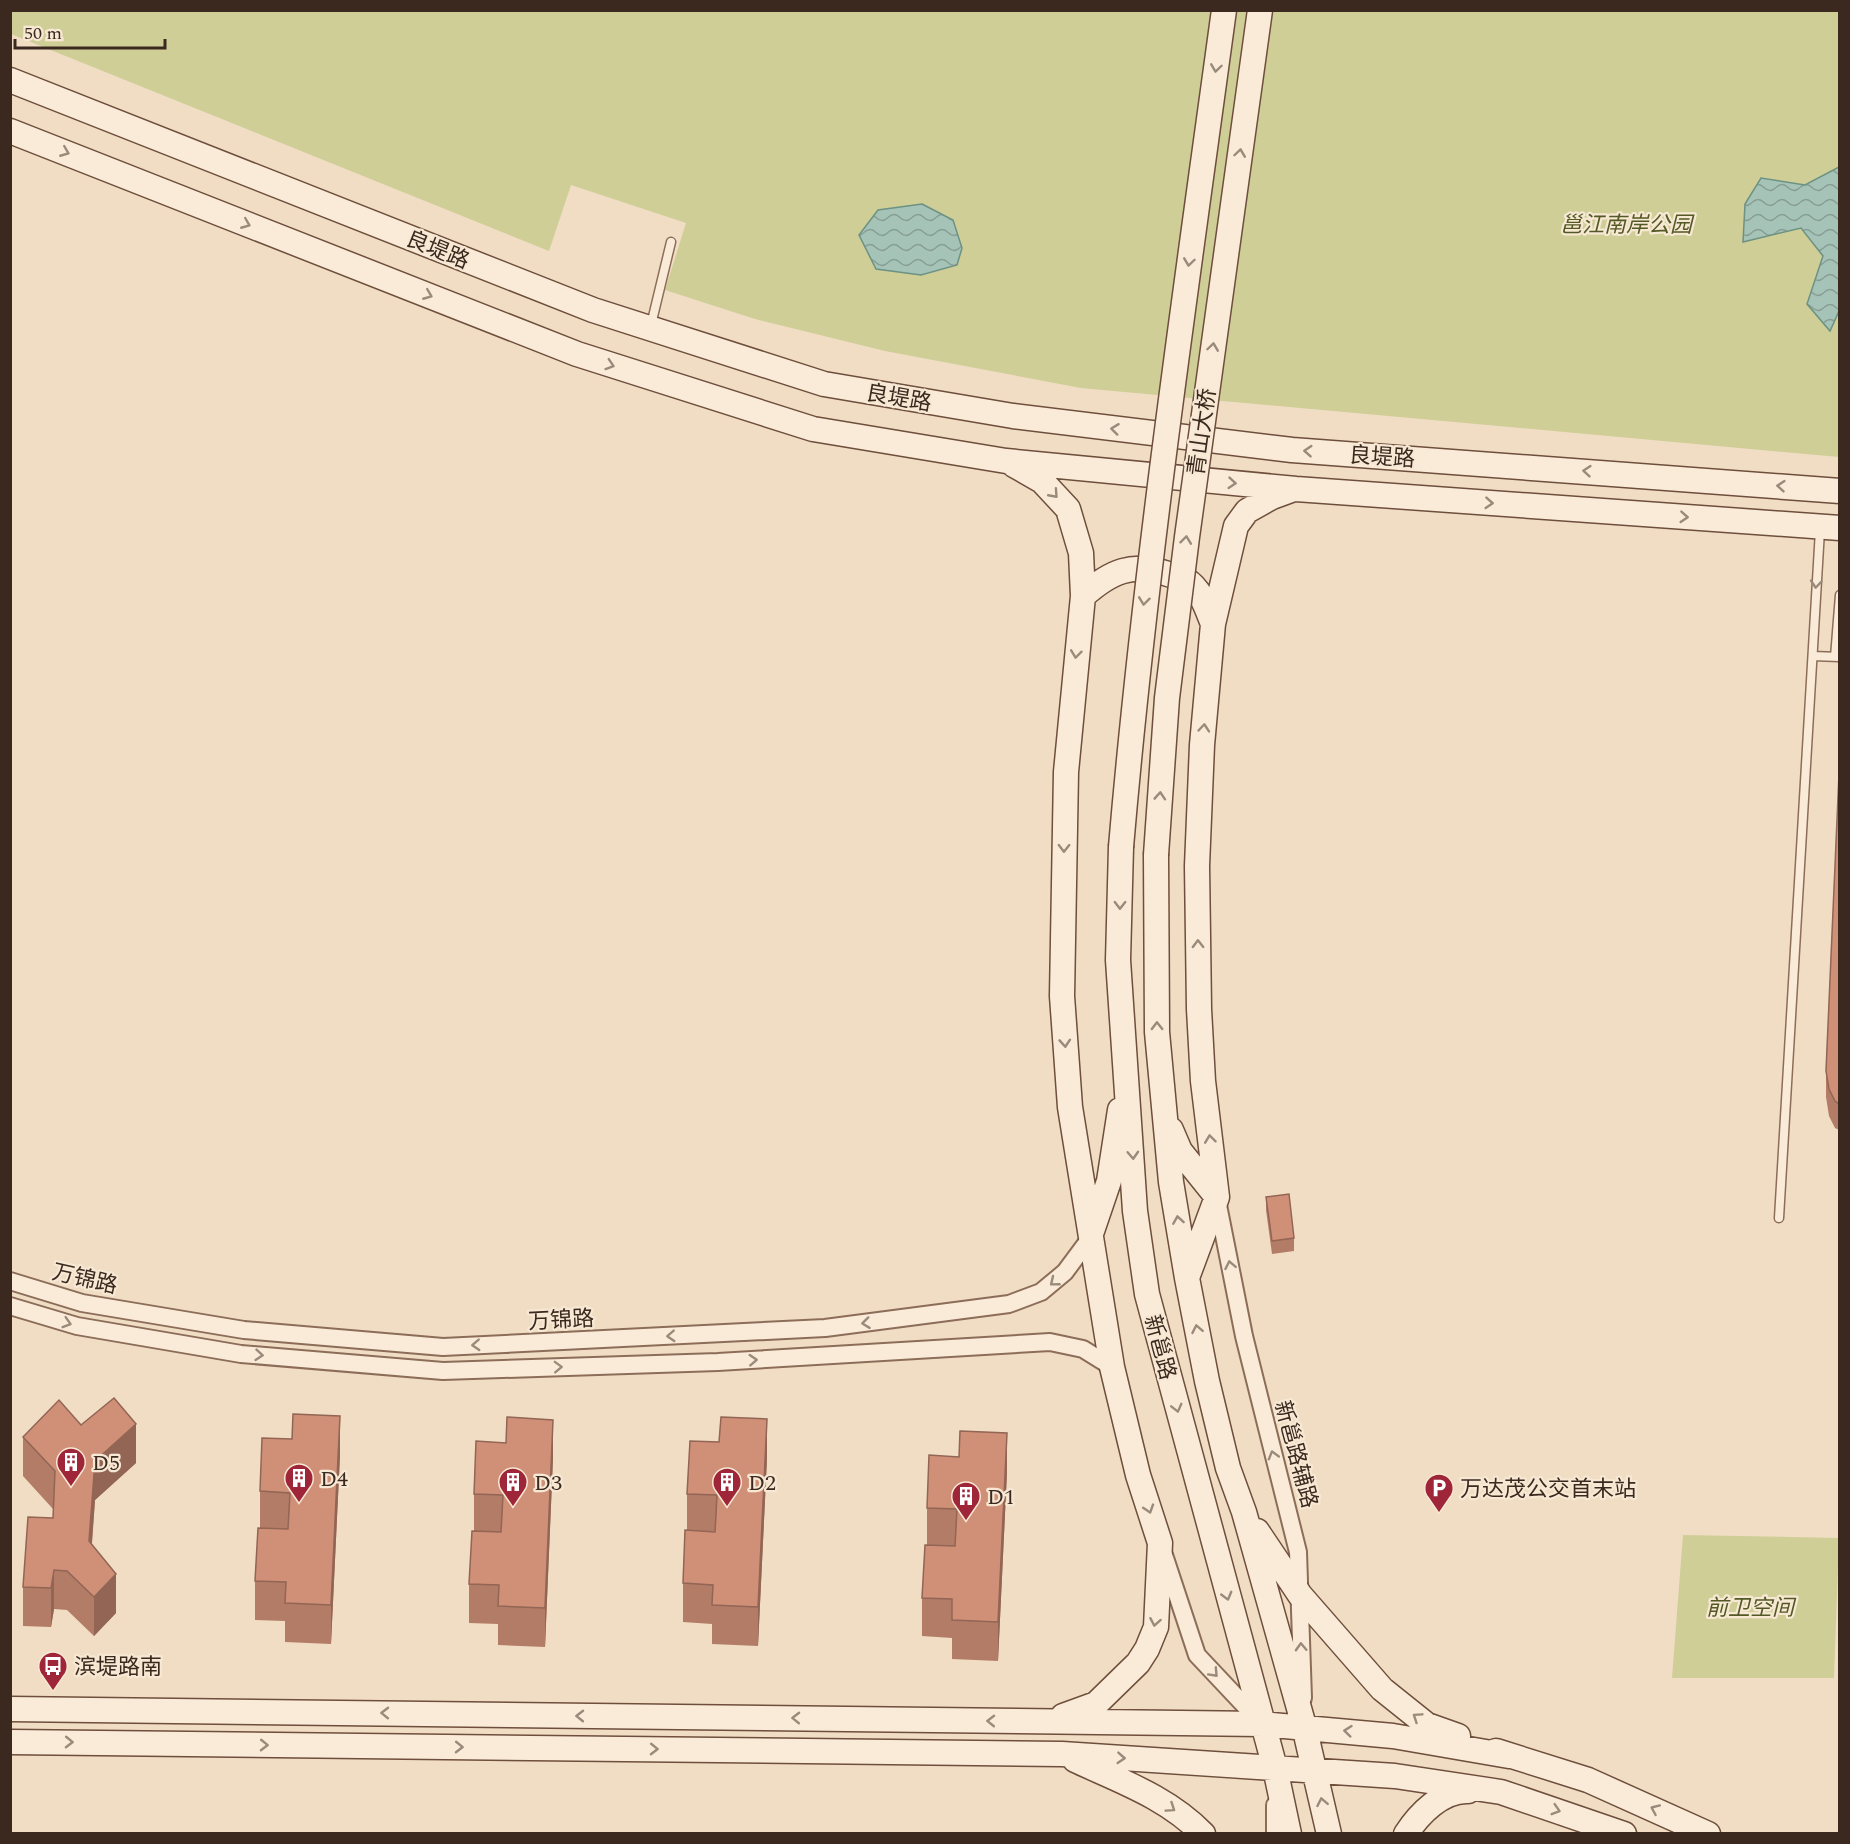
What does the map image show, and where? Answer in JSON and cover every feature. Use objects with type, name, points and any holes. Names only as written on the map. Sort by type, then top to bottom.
[{"type":"main road","name":"青山大桥","points":[[1121,847],[1134,689],[1153,529],[1224,10]]},
{"type":"main road","name":"青山大桥","points":[[1156,855],[1167,698],[1260,10]]},
{"type":"main road","name":"良堤路","points":[[10,81],[593,310],[824,384],[1013,416],[1292,450],[1442,459],[1839,491]]},
{"type":"main road","name":"良堤路","points":[[10,130],[577,354],[813,429],[1006,461],[1296,489],[1830,527]]},
{"type":"main road","points":[[1441,500],[1442,459]]},
{"type":"main road","points":[[1006,461],[1042,481],[1068,509],[1081,553],[1083,596],[1066,772],[1062,996],[1070,1107],[1112,1367],[1138,1475],[1160,1543],[1155,1626],[1147,1649],[1119,1683],[1096,1704],[1049,1721]]},
{"type":"main road","points":[[1187,1278],[1217,1197],[1203,1081],[1197,866],[1202,745],[1213,624],[1236,526],[1246,511],[1272,497],[1296,489]]},
{"type":"main road","points":[[1083,596],[1102,578],[1125,569],[1156,570],[1186,580],[1201,596],[1213,624]]},
{"type":"main road","name":"新邕路","points":[[1121,847],[1118,960],[1135,1211],[1147,1294],[1275,1768],[1289,1833]]},
{"type":"main road","name":"新邕路","points":[[1156,855],[1157,1032],[1172,1182],[1187,1278],[1228,1468],[1244,1512],[1304,1726],[1329,1833]]},
{"type":"main road","points":[[1091,1237],[1109,1180],[1126,1076]]},
{"type":"main road","points":[[1166,1117],[1180,1151],[1217,1197]]},
{"type":"main road","points":[[1244,1512],[1300,1595],[1382,1689],[1427,1725],[1509,1756],[1588,1780],[1708,1833]]},
{"type":"main road","points":[[10,1709],[1262,1724],[1304,1726],[1393,1736],[1509,1756]]},
{"type":"main road","points":[[10,1742],[1062,1754],[1395,1776],[1501,1792],[1624,1833]]},
{"type":"main road","points":[[1062,1754],[1136,1786],[1173,1809],[1203,1833]]},
{"type":"main road","points":[[1406,1833],[1422,1813],[1440,1799],[1460,1791],[1501,1792]]},
{"type":"street","name":"新邕路辅路","points":[[1217,1197],[1244,1336],[1298,1552],[1304,1726]]},
{"type":"street","name":"万锦路","points":[[10,1281],[82,1303],[244,1330],[443,1347],[825,1328],[1009,1304],[1041,1292],[1065,1272],[1091,1237]]},
{"type":"street","name":"万锦路","points":[[10,1306],[77,1326],[241,1354],[442,1371],[718,1362],[1050,1342],[1083,1349],[1112,1367]]},
{"type":"street","points":[[1160,1543],[1197,1655],[1262,1724]]},
{"type":"street","points":[[1275,1768],[1275,1833]]},
{"type":"lane","points":[[650,328],[671,242]]},
{"type":"lane","points":[[1779,1218],[1813,656],[1830,527]]},
{"type":"lane","points":[[1813,656],[1837,657],[1839,595]]},
{"type":"green space","name":"邕江南岸公园","points":[[10,11],[1839,11],[1839,457],[1081,388],[885,351],[755,319],[665,290],[686,223],[571,185],[549,251],[11,34]]},
{"type":"green space","name":"前卫空间","points":[[1683,1535],[1839,1538],[1834,1678],[1672,1678]]},
{"type":"water","points":[[1839,167],[1839,311],[1830,331],[1807,304],[1823,256],[1801,228],[1743,242],[1745,204],[1761,178],[1805,185]]},
{"type":"water","points":[[922,204],[953,220],[962,248],[957,265],[921,275],[876,269],[859,235],[878,210]]},
{"type":"building","points":[[1839,774],[1839,1104],[1829,1089],[1826,1071]]},
{"type":"building","points":[[1289,1194],[1294,1238],[1272,1241],[1266,1197]]},
{"type":"building","points":[[114,1398],[136,1424],[95,1461],[89,1541],[116,1574],[94,1597],[67,1571],[54,1570],[51,1588],[23,1587],[28,1517],[53,1518],[55,1471],[23,1437],[59,1400],[81,1425]]},
{"type":"building","points":[[293,1414],[340,1416],[331,1605],[285,1603],[286,1582],[255,1581],[258,1528],[288,1529],[290,1493],[260,1491],[262,1438],[292,1439]]},
{"type":"building","points":[[507,1417],[553,1420],[545,1608],[498,1606],[499,1585],[469,1584],[472,1531],[501,1532],[503,1495],[474,1494],[476,1441],[506,1443]]},
{"type":"building","points":[[721,1417],[767,1419],[758,1607],[712,1605],[713,1585],[683,1583],[685,1530],[715,1532],[717,1495],[687,1494],[690,1441],[719,1442]]},
{"type":"building","points":[[960,1431],[1007,1433],[998,1622],[952,1620],[952,1599],[922,1598],[925,1545],[955,1546],[957,1509],[927,1508],[929,1455],[959,1457]]},
{"type":"place","name":"D5","points":[[71,1488]]},
{"type":"place","name":"D4","points":[[299,1504]]},
{"type":"place","name":"D3","points":[[513,1508]]},
{"type":"place","name":"D2","points":[[727,1508]]},
{"type":"place","name":"万达茂公交首末站","points":[[1439,1514]]},
{"type":"place","name":"D1","points":[[966,1522]]},
{"type":"place","name":"滨堤路南","points":[[53,1692]]}]
